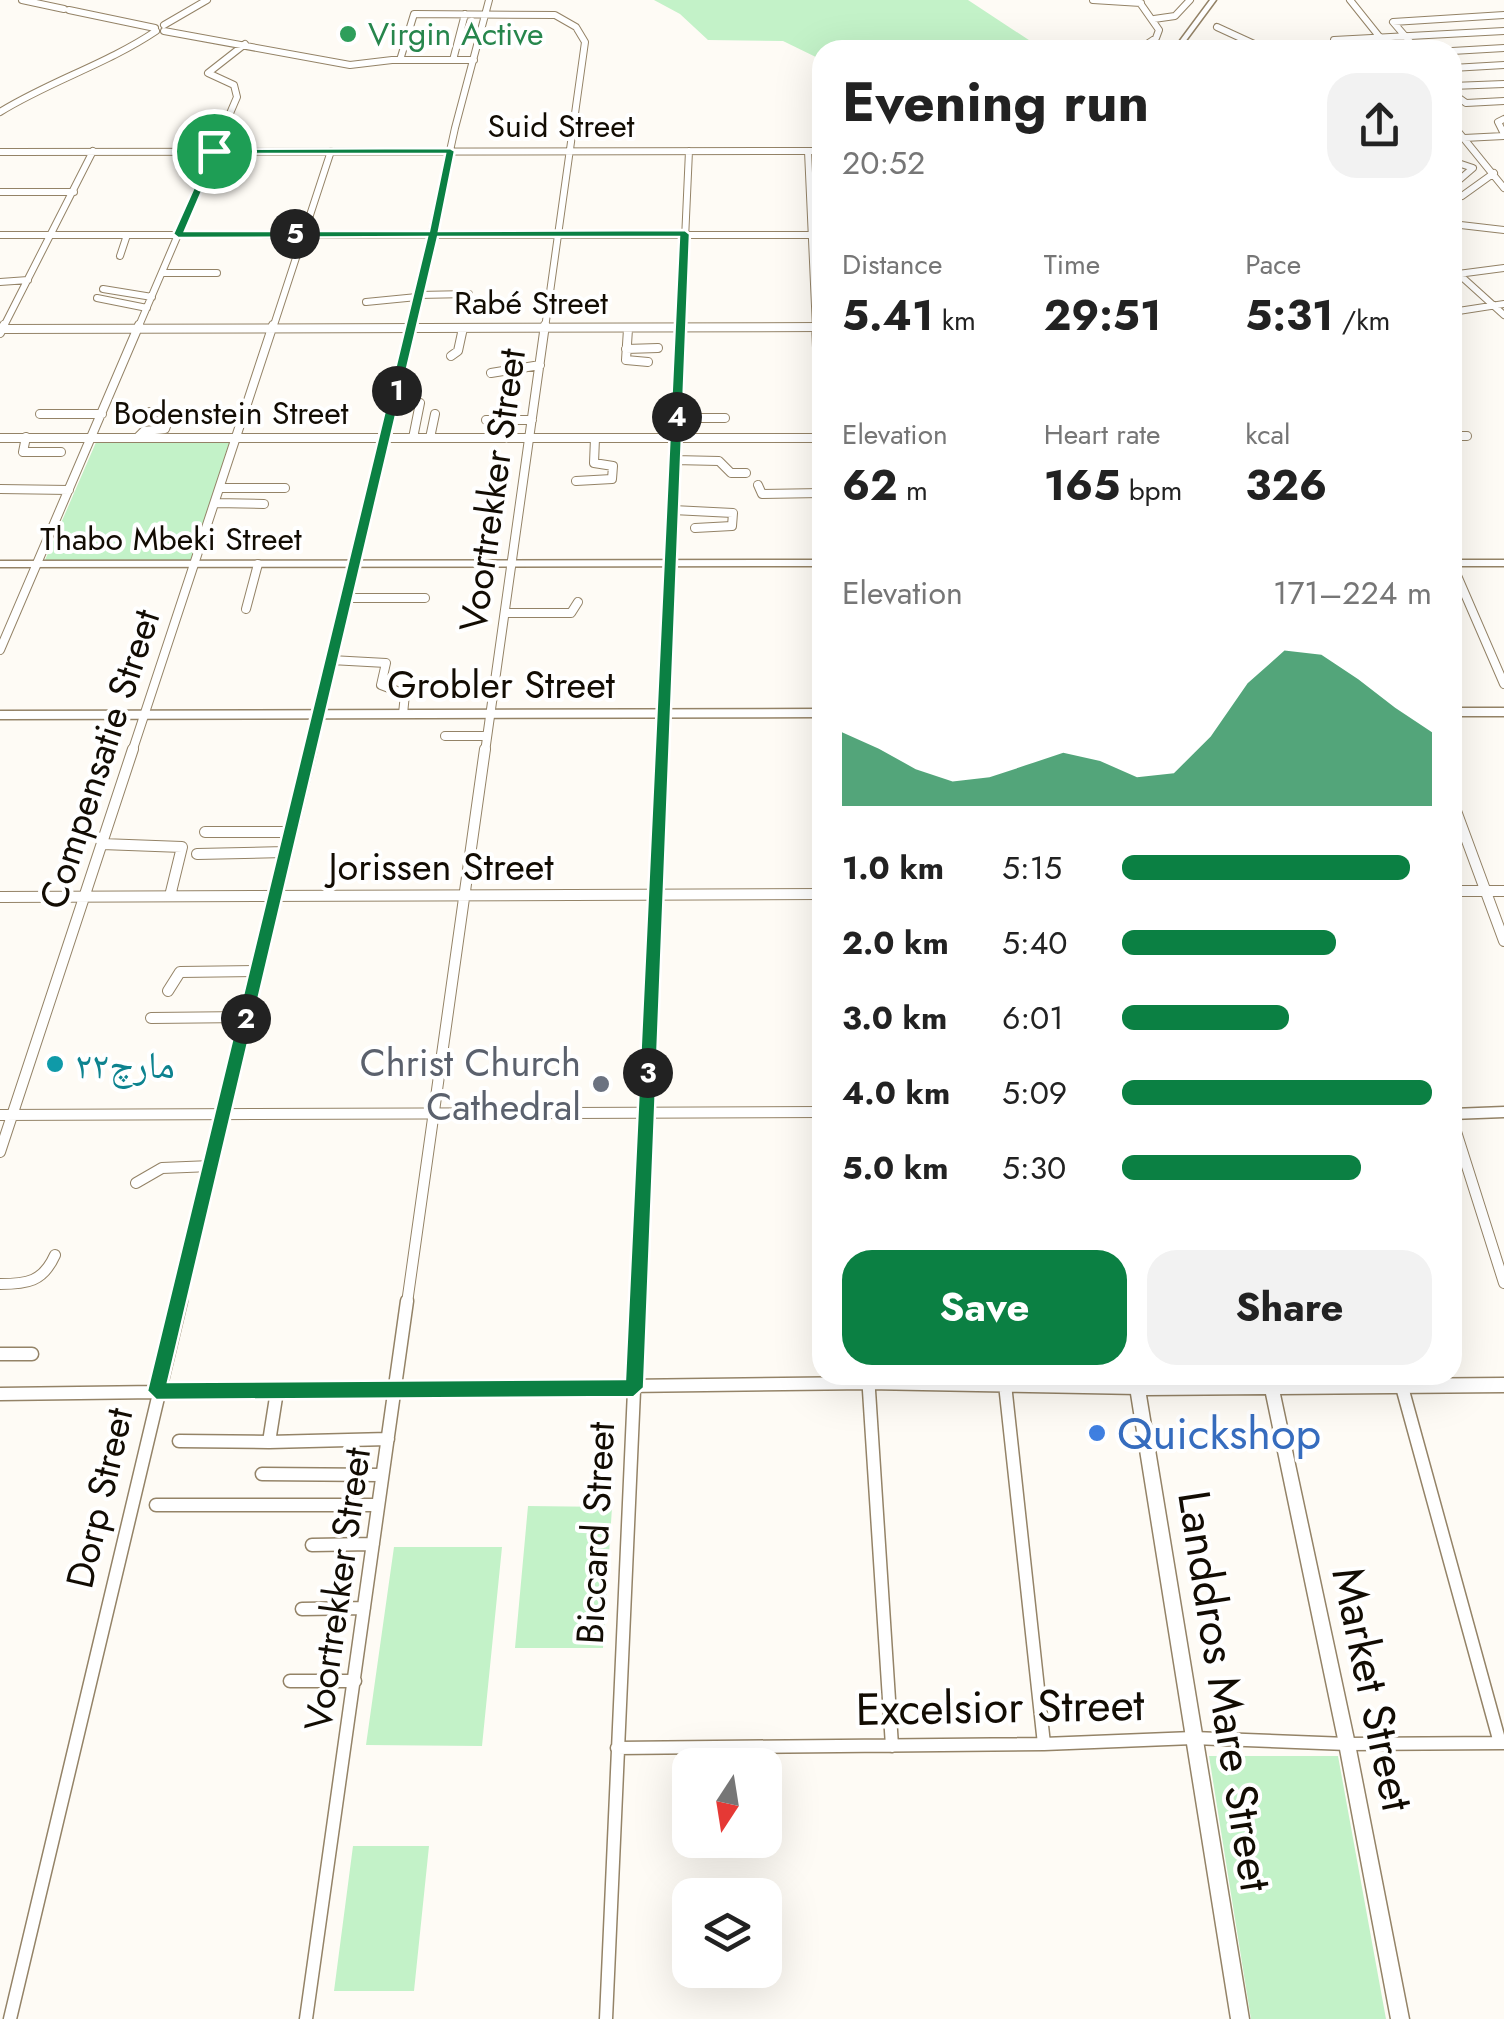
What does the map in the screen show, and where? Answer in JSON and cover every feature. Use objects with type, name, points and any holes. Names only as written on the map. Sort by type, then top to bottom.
[{"type":"main road","points":[[1183,40],[1213,0]]},
{"type":"main road","points":[[1462,564],[1504,563]]},
{"type":"main road","name":"Thabo Mbeki Street","points":[[0,564],[812,564]]},
{"type":"main road","points":[[1462,712],[1504,712]]},
{"type":"main road","name":"Grobler Street","points":[[0,715],[812,713]]},
{"type":"main road","points":[[1462,1115],[1504,1112]]},
{"type":"main road","name":"Landdros Mare Street","points":[[1136,1385],[1240,2019]]},
{"type":"main road","name":"Market Street","points":[[1271,1385],[1400,2019]]},
{"type":"main road","points":[[1358,1385],[1504,1385]]},
{"type":"street","points":[[22,0],[346,65],[474,60]]},
{"type":"street","points":[[0,112],[146,38],[207,0]]},
{"type":"street","points":[[1092,0],[1139,2],[1154,19],[1158,34],[1150,40]]},
{"type":"street","points":[[1154,19],[1175,16],[1190,0]]},
{"type":"street","points":[[1350,0],[1381,38]]},
{"type":"street","name":"Voortrekker Street","points":[[306,2019],[489,714],[514,564],[583,38],[570,22],[555,15],[502,14],[487,7],[465,14],[414,14],[400,60]]},
{"type":"street","name":"Dorp Street","points":[[10,2019],[487,7]]},
{"type":"street","points":[[453,60],[465,14]]},
{"type":"street","points":[[1407,40],[1395,20],[1504,15]]},
{"type":"street","points":[[1217,27],[1245,40]]},
{"type":"street","points":[[1334,40],[1504,31]]},
{"type":"street","points":[[0,650],[64,490],[92,438],[237,93],[234,84],[208,73],[245,44]]},
{"type":"street","points":[[1462,50],[1504,48]]},
{"type":"street","points":[[1462,67],[1504,65]]},
{"type":"street","points":[[1462,89],[1504,84]]},
{"type":"street","points":[[1462,99],[1466,103],[1504,102]]},
{"type":"street","name":"Dorp Street","points":[[460,115],[459,143],[470,151]]},
{"type":"street","points":[[1464,138],[1504,135],[1498,122],[1504,119]]},
{"type":"street","points":[[1462,136],[1500,180],[1462,196]]},
{"type":"street","name":"Compensatie Street","points":[[0,1152],[331,151]]},
{"type":"street","name":"Biccard Street","points":[[606,2019],[689,151]]},
{"type":"street","points":[[808,151],[812,185]]},
{"type":"street","name":"Suid Street","points":[[0,152],[812,151]]},
{"type":"street","points":[[1,330],[93,152]]},
{"type":"street","points":[[1462,159],[1484,160]]},
{"type":"street","points":[[1462,163],[1473,168],[1462,177]]},
{"type":"street","points":[[0,192],[74,192]]},
{"type":"street","points":[[1462,225],[1504,231]]},
{"type":"street","points":[[1462,232],[1504,231]]},
{"type":"street","points":[[120,256],[127,234]]},
{"type":"street","points":[[0,235],[812,235]]},
{"type":"street","points":[[1462,271],[1504,268]]},
{"type":"street","points":[[162,273],[217,272]]},
{"type":"street","points":[[1462,276],[1499,305],[1504,315]]},
{"type":"street","points":[[0,282],[28,280]]},
{"type":"street","points":[[103,289],[152,297]]},
{"type":"street","points":[[366,302],[469,294]]},
{"type":"street","points":[[97,298],[147,308]]},
{"type":"street","points":[[549,307],[576,303],[601,308]]},
{"type":"street","points":[[1462,311],[1499,305]]},
{"type":"street","name":"Rabé Street","points":[[1,330],[812,327]]},
{"type":"street","points":[[450,356],[458,351],[463,328]]},
{"type":"street","points":[[628,328],[628,361],[648,362]]},
{"type":"street","points":[[626,348],[658,348]]},
{"type":"street","points":[[490,373],[540,365]]},
{"type":"street","points":[[413,438],[420,402]]},
{"type":"street","points":[[137,438],[144,430],[165,429],[171,414],[150,412]]},
{"type":"street","points":[[40,414],[102,414]]},
{"type":"street","points":[[430,438],[435,414]]},
{"type":"street","points":[[677,418],[724,418]]},
{"type":"street","points":[[486,420],[532,420]]},
{"type":"street","points":[[1462,436],[1467,436]]},
{"type":"street","name":"Bodenstein Street","points":[[0,438],[812,438]]},
{"type":"street","points":[[26,438],[23,452],[61,452]]},
{"type":"street","points":[[576,481],[612,479],[613,466],[594,462],[595,438]]},
{"type":"street","points":[[674,460],[719,461],[731,473],[746,473]]},
{"type":"street","points":[[758,485],[762,494],[812,493]]},
{"type":"street","points":[[220,488],[285,488]]},
{"type":"street","points":[[0,489],[64,490]]},
{"type":"street","points":[[216,503],[264,504]]},
{"type":"street","points":[[673,510],[733,513],[732,526],[695,528]]},
{"type":"street","points":[[246,609],[258,564]]},
{"type":"street","points":[[1462,587],[1504,684]]},
{"type":"street","points":[[346,598],[425,598]]},
{"type":"street","points":[[505,613],[571,613],[578,602]]},
{"type":"street","points":[[331,660],[386,663],[382,687],[404,694],[404,714]]},
{"type":"street","points":[[445,736],[488,736]]},
{"type":"street","points":[[1462,828],[1504,941]]},
{"type":"street","points":[[205,832],[290,832]]},
{"type":"street","points":[[268,852],[274,832]]},
{"type":"street","points":[[102,844],[182,847],[170,896]]},
{"type":"street","points":[[197,854],[285,852]]},
{"type":"street","points":[[1462,892],[1504,891]]},
{"type":"street","name":"Jorissen Street","points":[[0,896],[812,894]]},
{"type":"street","points":[[168,992],[180,972],[258,970]]},
{"type":"street","points":[[152,1018],[246,1017]]},
{"type":"street","points":[[0,1116],[812,1112]]},
{"type":"street","points":[[1462,1148],[1504,1283]]},
{"type":"street","points":[[136,1183],[162,1168],[211,1166]]},
{"type":"street","points":[[0,1284],[40,1280],[48,1273],[56,1254]]},
{"type":"street","points":[[0,1354],[32,1354]]},
{"type":"street","points":[[0,1394],[634,1388],[812,1381]]},
{"type":"street","points":[[868,1385],[892,1746]]},
{"type":"street","points":[[1005,1385],[1044,1744]]},
{"type":"street","points":[[1402,1387],[1502,1742]]},
{"type":"street","points":[[269,1442],[277,1391]]},
{"type":"street","points":[[179,1441],[388,1439]]},
{"type":"street","points":[[262,1474],[382,1475]]},
{"type":"street","points":[[156,1504],[378,1505]]},
{"type":"street","points":[[312,1545],[372,1544]]},
{"type":"street","points":[[302,1609],[364,1608]]},
{"type":"street","points":[[290,1681],[355,1681]]},
{"type":"street","name":"Excelsior Street","points":[[617,1748],[1044,1744],[1194,1738],[1347,1744],[1502,1742]]},
{"type":"green space","points":[[654,0],[968,0],[1029,40],[812,40],[812,55],[783,41],[708,40],[680,14]]},
{"type":"green space","points":[[234,439],[195,560],[45,560],[97,440]]},
{"type":"green space","points":[[528,1506],[612,1507],[603,1648],[515,1648]]},
{"type":"green space","points":[[394,1547],[502,1547],[482,1746],[366,1745]]},
{"type":"green space","points":[[1209,1756],[1338,1756],[1386,2019],[1251,2019]]},
{"type":"green space","points":[[353,1846],[429,1846],[414,1991],[334,1991]]},
{"type":"place","name":"Virgin Active","points":[[348,34]]},
{"type":"place","name":"۲۲مارچ","points":[[55,1064]]},
{"type":"place","name":"Christ Church Cathedral","points":[[601,1084]]},
{"type":"place","name":"Quickshop","points":[[1097,1433]]},
{"type":"route","points":[[214,151],[178,234],[433,234],[442,234],[456,234],[557,234],[685,234],[670,555],[670,645],[655,866],[634,1388],[156,1391],[386,438],[424,268],[433,234],[434,232],[450,151],[214,151]]}]
